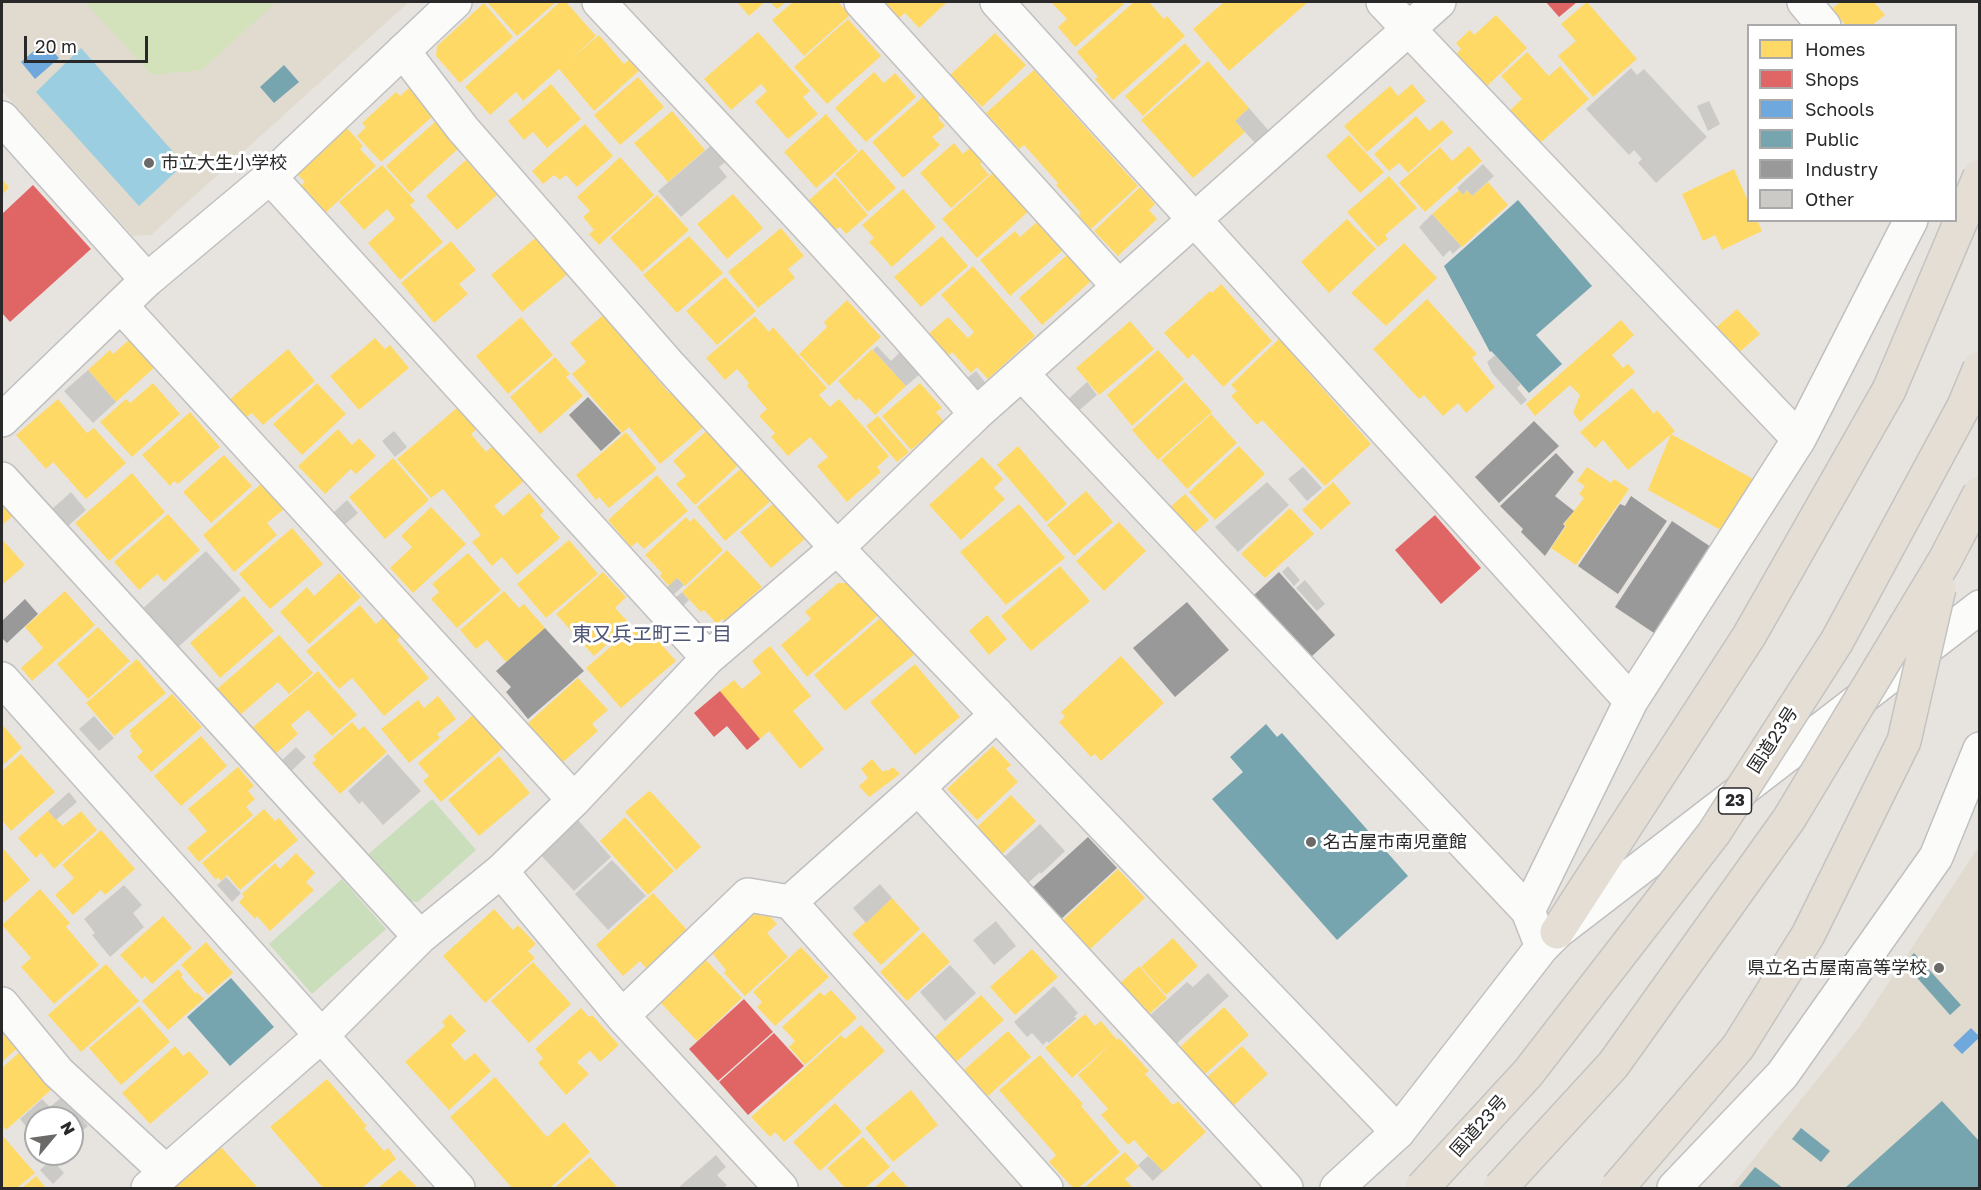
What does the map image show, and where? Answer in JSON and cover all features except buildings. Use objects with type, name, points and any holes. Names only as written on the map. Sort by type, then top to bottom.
[{"type":"highway","points":[[1550,940],[1749,636],[1889,390],[1980,176]]},
{"type":"highway","name":"国道23号","points":[[1422,1188],[1528,1073],[1714,833],[1837,641],[1964,406],[1980,368]]},
{"type":"highway","points":[[1500,1188],[1613,1065],[1776,838],[1945,560],[1980,493]]},
{"type":"highway","points":[[1617,1188],[1738,1047],[1808,935],[1904,741],[1945,560]]},
{"type":"street","points":[[2,420],[147,280],[270,177],[455,2]]},
{"type":"street","points":[[599,2],[834,255],[976,414]]},
{"type":"street","points":[[861,2],[1119,287]]},
{"type":"street","points":[[997,2],[1631,701]]},
{"type":"street","points":[[1383,2],[1799,439]]},
{"type":"street","points":[[2,1004],[58,1072],[157,1180],[321,1036],[420,937],[501,871],[574,801],[708,658],[837,548],[976,414],[1438,2]]},
{"type":"street","points":[[1804,2],[1822,24]]},
{"type":"street","points":[[403,51],[463,129],[654,348],[837,548],[1398,1132]]},
{"type":"street","points":[[2,118],[147,280]]},
{"type":"street","points":[[270,177],[708,658]]},
{"type":"street","points":[[1957,190],[1980,219]]},
{"type":"street","points":[[1528,911],[1631,701],[1799,439],[1910,222]]},
{"type":"street","points":[[121,306],[574,801]]},
{"type":"street","points":[[1022,374],[1528,911],[1550,940]]},
{"type":"street","points":[[2,479],[420,937]]},
{"type":"street","points":[[1336,1188],[1398,1132],[1550,940],[1980,607]]},
{"type":"street","points":[[2,679],[458,1188]]},
{"type":"street","points":[[789,902],[918,788],[997,714]]},
{"type":"street","points":[[1674,1188],[1782,1075],[1936,857],[1980,749]]},
{"type":"street","points":[[918,788],[1286,1188]]},
{"type":"street","points":[[501,871],[622,1016],[781,1188]]},
{"type":"street","points":[[622,1016],[748,895],[789,902],[1046,1188]]},
{"type":"shaded area","name":"市立大生小学校","points":[[2,2],[409,2],[151,235],[133,236],[2,91]]},
{"type":"shaded area","name":"県立名古屋南高等学校","points":[[1979,846],[1979,1188],[1730,1188],[1860,1026]]},
{"type":"green space","points":[[85,2],[276,2],[202,70],[152,75]]},
{"type":"green space","points":[[432,799],[476,850],[418,902],[401,900],[364,858]]},
{"type":"green space","points":[[342,879],[386,929],[312,994],[269,944]]},
{"type":"water","points":[[81,48],[184,164],[139,206],[36,92]]},
{"type":"place","name":"市立大生小学校","points":[[149,163]]},
{"type":"place","name":"名古屋市南児童館","points":[[1311,842]]},
{"type":"place","name":"県立名古屋南高等学校","points":[[1939,968]]},
{"type":"district","name":"東又兵ヱ町三丁目","points":[[652,635]]}]
